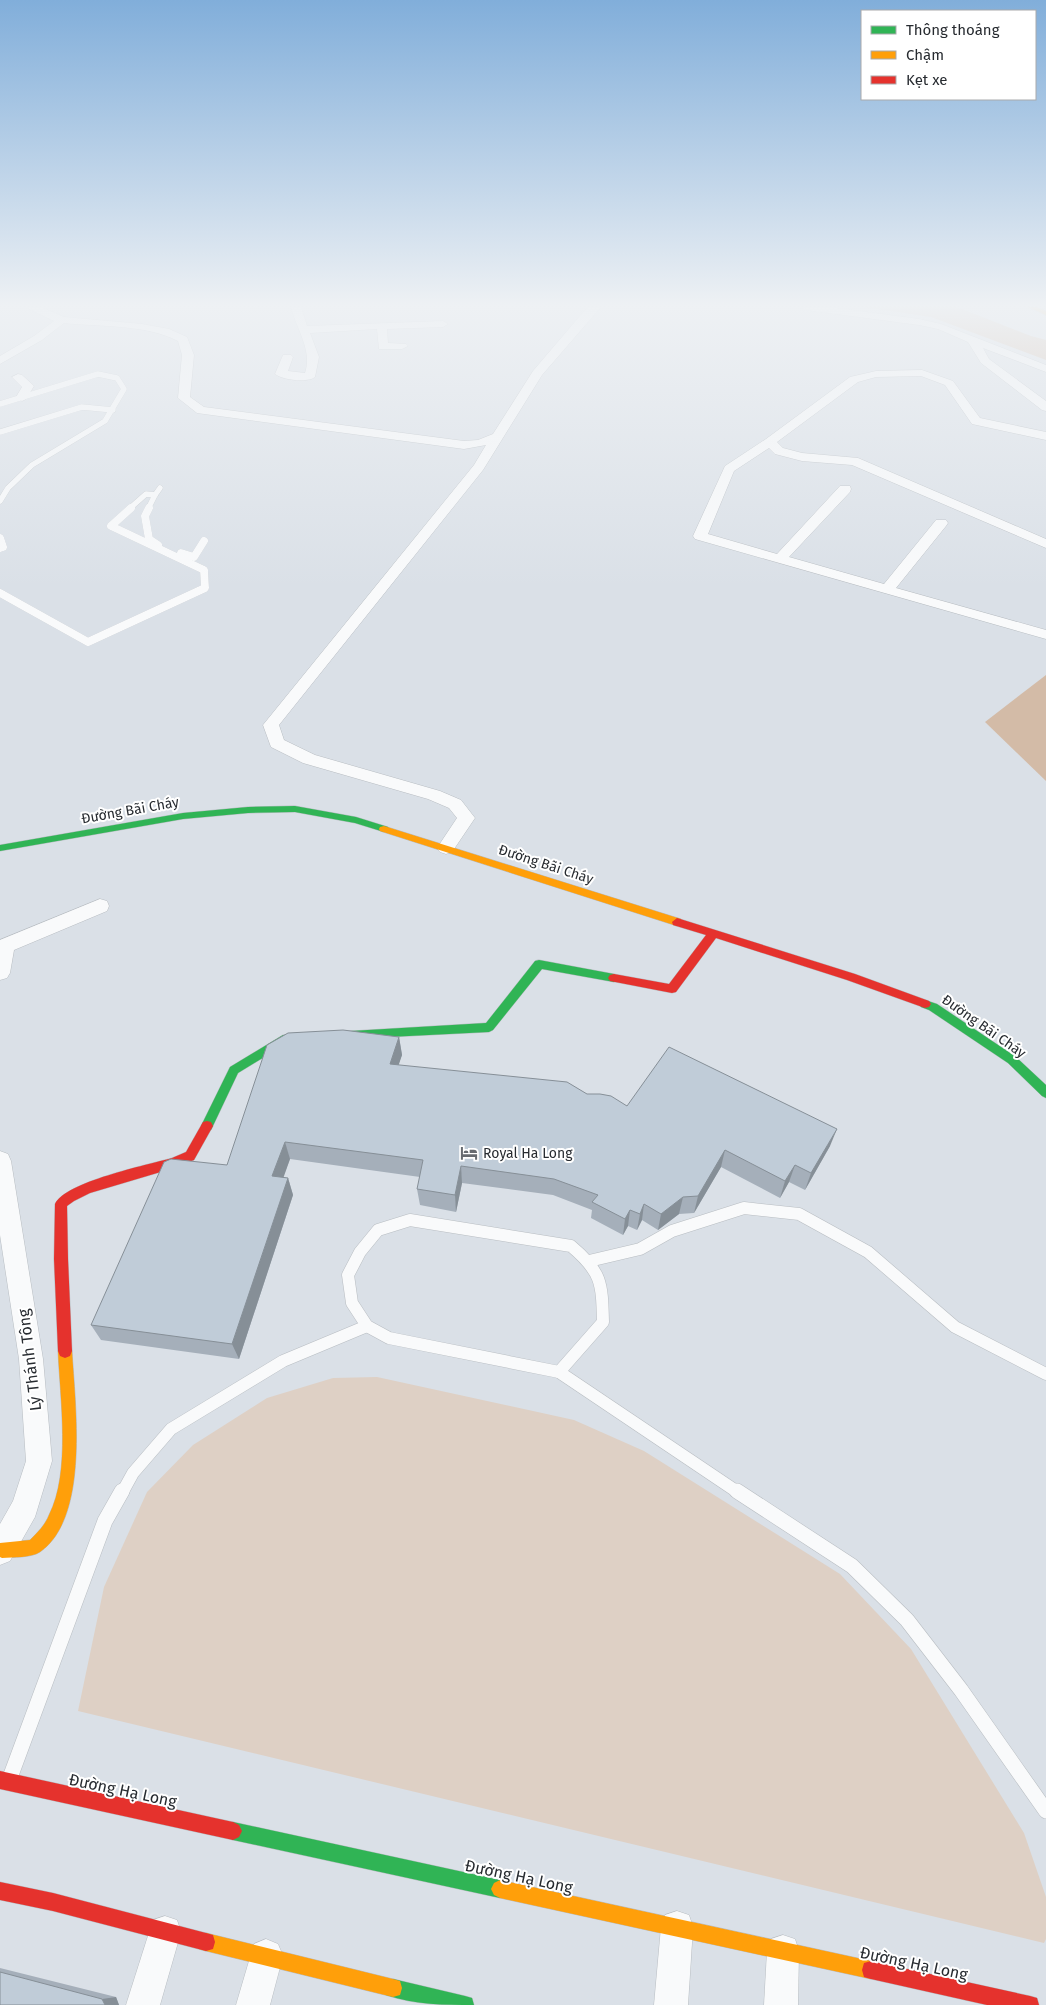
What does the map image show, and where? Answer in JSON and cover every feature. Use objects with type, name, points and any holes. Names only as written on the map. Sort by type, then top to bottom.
[{"type":"main road","name":"Đường Bãi Cháy","points":[[0,848],[183,816],[248,810],[295,809],[356,820],[852,976],[933,1007],[1012,1060],[1046,1093]]},
{"type":"main road","points":[[1,1551],[34,1547],[49,1532],[60,1510],[69,1471],[66,1361],[60,1271],[60,1210],[61,1204],[69,1197],[87,1188],[174,1163],[190,1156],[198,1144],[234,1070],[258,1054],[288,1038],[489,1027],[539,964],[672,989],[714,933]]},
{"type":"main road","name":"Đường Hạ Long","points":[[4,1781],[1030,2005]]},
{"type":"main road","points":[[0,1891],[53,1902],[165,1932],[466,2005]]},
{"type":"street","points":[[188,401],[201,410],[464,445],[480,443],[497,437]]},
{"type":"street","points":[[446,848],[466,818],[455,804],[434,795],[309,759],[277,743],[271,725],[479,468],[519,401]]},
{"type":"street","points":[[825,401],[770,442],[729,469],[700,536],[1046,635]]},
{"type":"street","points":[[961,401],[976,421],[1046,436]]},
{"type":"street","points":[[770,442],[779,451],[802,457],[854,461],[1046,544]]},
{"type":"street","points":[[780,559],[845,489]]},
{"type":"street","points":[[887,590],[941,523]]},
{"type":"street","points":[[0,973],[3,950],[7,945],[100,906]]},
{"type":"street","name":"Lý Thánh Tông","points":[[0,1161],[31,1360],[39,1460],[25,1507],[1,1551]]},
{"type":"street","points":[[672,2005],[677,1927]]},
{"type":"street","points":[[143,2005],[165,1932]]},
{"type":"street","points":[[781,2005],[783,1951]]},
{"type":"street","points":[[253,2005],[266,1956]]},
{"type":"lane","points":[[0,501],[4,492],[27,469],[105,420],[118,401]]},
{"type":"lane","points":[[0,432],[82,407],[113,410]]},
{"type":"lane","points":[[0,593],[88,642],[205,588],[204,570],[194,561],[149,539],[145,516],[160,488]]},
{"type":"lane","points":[[155,495],[146,494],[111,526],[194,561]]},
{"type":"lane","points":[[0,538],[2,546],[0,548]]},
{"type":"lane","points":[[194,561],[204,541]]},
{"type":"lane","points":[[589,1261],[640,1249],[672,1230],[744,1208],[799,1214],[868,1252],[955,1327],[1046,1374]]},
{"type":"lane","points":[[559,1372],[584,1346],[603,1322],[602,1287],[589,1261],[571,1246],[410,1220],[378,1230],[360,1252],[348,1275],[352,1304],[367,1326],[389,1338],[559,1372],[745,1497],[852,1566],[907,1620],[961,1690],[1046,1811]]},
{"type":"lane","points":[[4,1781],[106,1521],[133,1473],[172,1428],[283,1361],[367,1326]]},
{"type":"shaded area","points":[[1046,675],[1046,781],[985,722]]},
{"type":"shaded area","points":[[377,1377],[574,1420],[644,1451],[840,1574],[911,1649],[1024,1833],[1046,1897],[1046,1939],[1044,1943],[78,1711],[104,1587],[147,1492],[193,1445],[267,1398],[333,1378]]},
{"type":"building","points":[[343,1030],[399,1037],[390,1064],[567,1082],[587,1094],[611,1096],[627,1106],[669,1047],[837,1129],[811,1173],[795,1165],[785,1181],[725,1150],[698,1196],[683,1197],[661,1214],[644,1204],[640,1214],[630,1210],[625,1219],[592,1202],[598,1195],[554,1179],[461,1166],[455,1195],[417,1189],[423,1160],[285,1142],[272,1176],[288,1178],[232,1344],[91,1325],[164,1162],[171,1159],[227,1165],[267,1045],[288,1033]]},
{"type":"building","points":[[0,1972],[102,1999],[105,2005],[0,2005]]},
{"type":"traffic: fast","points":[[0,848],[183,816],[248,810],[295,809],[356,820],[384,829]]},
{"type":"traffic: fast","points":[[207,1126],[234,1070],[287,1038],[489,1027],[539,964],[614,978]]},
{"type":"traffic: fast","points":[[925,1004],[933,1007],[1012,1060],[1046,1093]]},
{"type":"traffic: fast","points":[[233,1831],[500,1889]]},
{"type":"traffic: fast","points":[[393,1988],[465,2005]]},
{"type":"traffic: slow","points":[[384,829],[677,922]]},
{"type":"traffic: slow","points":[[2,1550],[34,1547],[53,1525],[63,1499],[69,1458],[69,1413],[65,1351]]},
{"type":"traffic: slow","points":[[500,1889],[871,1970]]},
{"type":"traffic: slow","points":[[206,1942],[393,1988]]},
{"type":"traffic: jam","points":[[677,922],[851,977],[925,1004]]},
{"type":"traffic: jam","points":[[614,978],[672,989],[714,933]]},
{"type":"traffic: jam","points":[[65,1351],[61,1204],[69,1197],[87,1188],[174,1163],[190,1156],[207,1126]]},
{"type":"traffic: jam","points":[[0,1780],[233,1831]]},
{"type":"traffic: jam","points":[[0,1891],[53,1902],[206,1942]]},
{"type":"traffic: jam","points":[[871,1970],[1030,2005]]},
{"type":"place","name":"Royal Ha Long","points":[[469,1153]]}]
